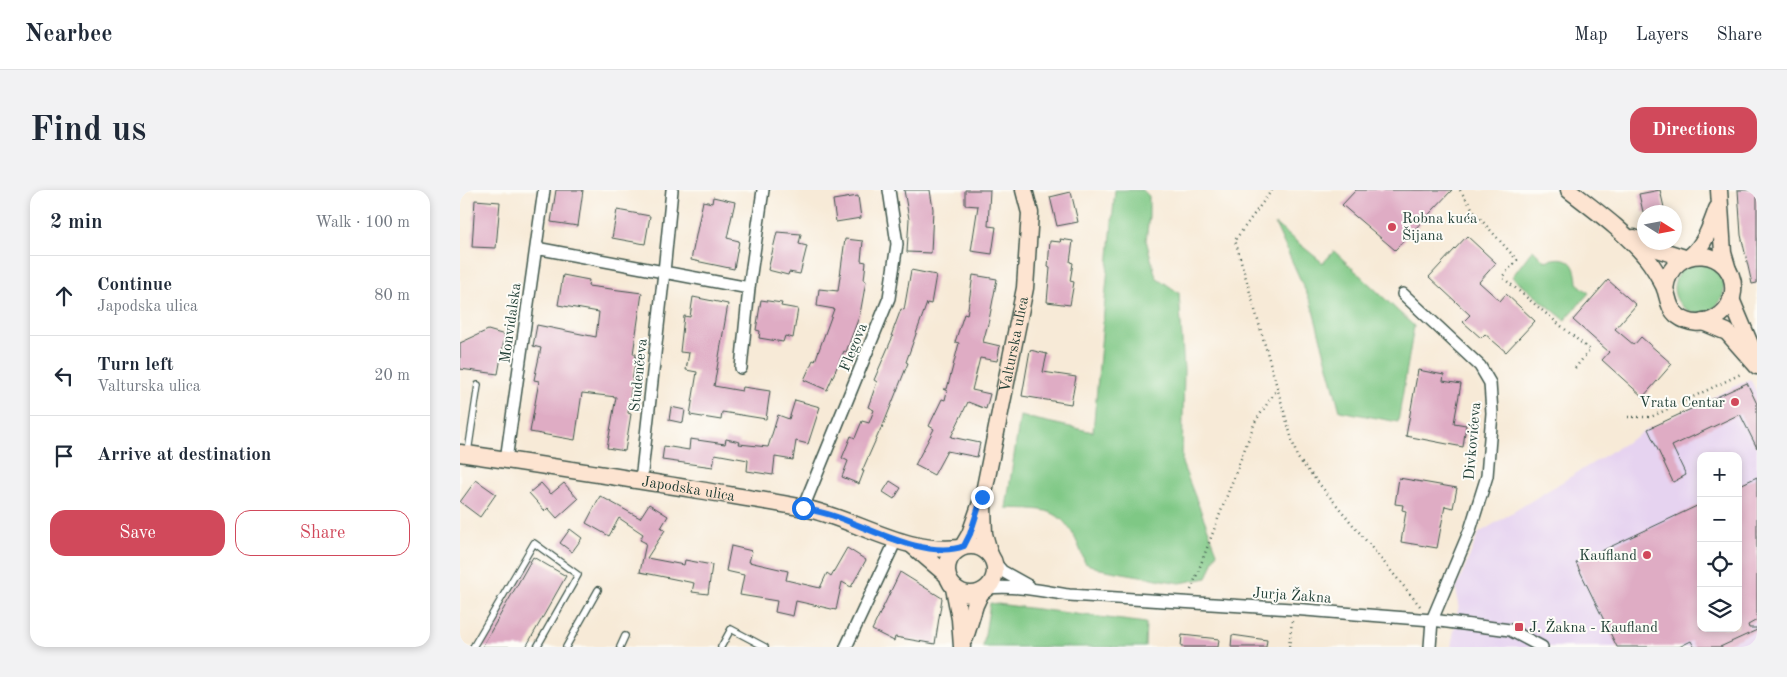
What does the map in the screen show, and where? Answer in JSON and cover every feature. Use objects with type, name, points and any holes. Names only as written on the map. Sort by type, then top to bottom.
[{"type":"street","name":"Monvidalska","points":[[506,460],[544,190]]},
{"type":"street","name":"Studenčeva","points":[[642,481],[672,190]]},
{"type":"street","points":[[740,368],[763,190]]},
{"type":"street","name":"Flegova","points":[[803,508],[889,298],[897,244],[888,190]]},
{"type":"street","name":"Valturska ulica","points":[[962,547],[970,534],[982,497],[1025,288],[1030,213],[1024,190]]},
{"type":"street","points":[[1569,190],[1623,233],[1646,258],[1658,274],[1665,288],[1670,307],[1679,316],[1690,322],[1703,322],[1727,332],[1754,366]]},
{"type":"street","points":[[1665,288],[1670,270],[1697,251],[1705,239],[1719,197]]},
{"type":"street","points":[[1719,197],[1723,253],[1732,282],[1731,299],[1754,366]]},
{"type":"street","points":[[1623,233],[1648,246],[1688,257],[1701,255],[1714,258],[1728,270]]},
{"type":"street","points":[[536,248],[749,288]]},
{"type":"street","name":"Divkovićeva","points":[[1403,294],[1480,366],[1490,383],[1492,414],[1487,476],[1470,530],[1432,620],[1430,647]]},
{"type":"street","points":[[1703,322],[1721,315],[1731,299]]},
{"type":"street","name":"Japodska ulica","points":[[464,454],[803,508],[836,516],[912,546],[948,550],[962,547]]},
{"type":"street","name":"Valturska ulica","points":[[982,497],[984,534],[992,559]]},
{"type":"street","points":[[846,647],[896,540]]},
{"type":"street","name":"Japodska ulica","points":[[912,546],[950,582]]},
{"type":"street","points":[[962,547],[978,547],[992,559],[994,576],[984,590],[969,622],[962,647],[960,619],[946,567],[948,559],[962,547]]},
{"type":"street","name":"Jurja Žakna","points":[[992,559],[1002,571],[1035,589]]},
{"type":"street","points":[[950,582],[967,594],[984,590]]},
{"type":"street","name":"Jurja Žakna","points":[[984,590],[1008,586],[1069,595],[1432,620],[1510,630],[1542,647]]},
{"type":"lane","points":[[464,454],[478,385]]},
{"type":"lane","points":[[473,647],[534,544],[578,575],[537,647]]},
{"type":"lane","points":[[566,647],[598,590]]},
{"type":"lane","points":[[721,647],[731,629],[765,647]]},
{"type":"lane","points":[[620,647],[625,636]]},
{"type":"path","points":[[1272,190],[1236,240],[1297,458],[1432,620]]},
{"type":"path","points":[[1460,190],[1476,214],[1516,260],[1502,277],[1590,350],[1575,368]]},
{"type":"path","points":[[1628,417],[1651,417],[1754,366]]},
{"type":"path","points":[[1186,603],[1255,422],[1277,388]]},
{"type":"path","points":[[1289,647],[1292,609]]},
{"type":"shaded area","points":[[1750,379],[1757,393],[1757,647],[1451,647],[1459,604],[1456,589],[1479,533],[1648,429]]},
{"type":"green space","points":[[1115,190],[1143,190],[1149,196],[1146,240],[1156,277],[1179,293],[1184,370],[1182,463],[1217,552],[1207,578],[1180,583],[1100,569],[1085,563],[1072,532],[1054,514],[1036,509],[1006,508],[1020,416],[1093,432]]},
{"type":"green space","points":[[1275,224],[1323,263],[1334,251],[1414,326],[1398,422],[1340,411],[1311,303]]},
{"type":"green space","points":[[1533,249],[1545,261],[1559,258],[1569,261],[1575,269],[1577,283],[1589,293],[1565,320],[1512,277]]},
{"type":"green space","points":[[1694,263],[1704,263],[1717,270],[1724,283],[1724,293],[1717,306],[1704,313],[1694,313],[1685,309],[1678,302],[1674,293],[1674,283],[1678,274],[1685,267]]},
{"type":"green space","points":[[990,603],[1146,623],[1145,647],[983,647]]},
{"type":"building","points":[[556,190],[583,190],[578,226],[551,222]]},
{"type":"building","points":[[904,190],[930,190],[933,209],[931,253],[907,252],[909,219]]},
{"type":"building","points":[[965,190],[990,190],[988,226],[996,227],[992,254],[971,251],[978,206],[965,205]]},
{"type":"building","name":"Robna kuća Šijana","points":[[1356,190],[1452,190],[1395,250],[1342,205]]},
{"type":"building","points":[[1660,190],[1663,205],[1641,205],[1639,194]]},
{"type":"building","points":[[1738,190],[1757,190],[1757,283],[1752,284],[1741,235]]},
{"type":"building","points":[[1071,192],[1078,222],[1057,226],[1050,197]]},
{"type":"building","points":[[858,196],[861,218],[836,222],[833,200]]},
{"type":"building","points":[[713,197],[735,202],[727,238],[739,241],[734,269],[691,260],[703,201],[712,203]]},
{"type":"building","points":[[475,200],[500,202],[496,248],[472,247]]},
{"type":"building","points":[[617,210],[650,216],[645,244],[612,238]]},
{"type":"building","points":[[777,232],[801,234],[799,244],[807,246],[800,274],[789,272],[788,275],[768,270]]},
{"type":"building","points":[[1467,236],[1496,263],[1479,282],[1500,301],[1506,294],[1535,321],[1506,352],[1485,334],[1481,338],[1463,322],[1470,315],[1429,277]]},
{"type":"building","points":[[845,239],[863,241],[861,261],[866,262],[864,280],[866,281],[860,314],[846,352],[844,351],[827,390],[804,380],[813,360],[815,361],[834,309],[817,306],[819,289],[838,291]]},
{"type":"building","points":[[1060,239],[1073,241],[1070,262],[1073,263],[1070,281],[1074,282],[1070,305],[1047,302],[1050,241],[1061,242]]},
{"type":"building","points":[[911,270],[936,275],[931,304],[927,303],[906,362],[908,363],[882,428],[862,471],[864,471],[859,484],[842,477],[848,461],[842,458],[851,436],[855,438],[862,421],[869,423],[874,410],[868,407],[877,382],[874,380],[893,336],[891,336],[901,309],[904,310]]},
{"type":"building","points":[[563,275],[589,280],[588,286],[642,293],[633,354],[636,354],[628,413],[631,414],[625,451],[607,448],[616,397],[582,393],[575,440],[530,432],[539,381],[534,380],[541,348],[533,346],[537,325],[596,337],[599,312],[558,305]]},
{"type":"building","points":[[973,275],[997,279],[983,342],[1000,346],[997,361],[980,358],[972,390],[990,394],[986,409],[968,402],[951,437],[980,443],[977,457],[947,451],[934,475],[915,465],[934,429],[929,426],[942,399],[945,400],[947,391],[943,389],[947,389],[959,343],[955,342],[964,314],[967,315]]},
{"type":"building","points":[[1608,280],[1636,305],[1615,329],[1634,345],[1641,337],[1672,364],[1643,397],[1602,360],[1609,352],[1573,320]]},
{"type":"building","points":[[693,297],[728,304],[714,386],[742,391],[743,387],[770,391],[766,419],[722,412],[721,420],[690,415],[697,372],[686,370],[689,353],[680,352],[684,316],[690,317]]},
{"type":"building","points":[[761,300],[782,303],[781,306],[798,309],[793,338],[785,336],[783,342],[759,338],[760,331],[756,330]]},
{"type":"building","points":[[488,330],[505,335],[498,374],[460,369],[460,343]]},
{"type":"building","points":[[1030,350],[1047,354],[1043,372],[1076,377],[1071,404],[1022,396]]},
{"type":"building","points":[[1418,370],[1444,375],[1443,381],[1461,384],[1454,423],[1466,425],[1463,447],[1406,436]]},
{"type":"building","points":[[1747,383],[1757,404],[1757,448],[1740,414],[1672,446],[1686,475],[1673,482],[1648,429]]},
{"type":"building","points":[[795,400],[820,407],[808,444],[796,441],[793,460],[775,457],[773,475],[747,471],[748,460],[715,454],[713,467],[662,460],[664,446],[689,450],[690,439],[725,444],[726,439],[740,442],[739,444],[768,447],[778,415],[789,419]]},
{"type":"building","points":[[671,407],[685,410],[683,423],[669,420]]},
{"type":"building","name":"Kaufland","points":[[1757,477],[1757,620],[1748,625],[1749,628],[1757,628],[1757,630],[1720,647],[1694,647],[1691,641],[1679,647],[1617,647],[1576,563],[1697,506],[1697,632],[1742,632],[1742,484]]},
{"type":"building","points":[[1399,478],[1457,488],[1453,508],[1445,506],[1437,548],[1401,542],[1406,511],[1402,510],[1403,505],[1395,504]]},
{"type":"building","points":[[476,480],[496,494],[480,517],[460,502]]},
{"type":"building","points":[[890,481],[901,488],[894,499],[883,492]]},
{"type":"building","points":[[541,483],[551,494],[564,483],[578,499],[557,518],[548,508],[545,511],[529,493]]},
{"type":"building","points":[[600,496],[640,518],[649,504],[668,516],[661,528],[665,530],[647,558],[684,565],[685,560],[712,565],[708,594],[692,592],[694,583],[640,572],[646,543],[640,540],[643,534],[619,518],[609,536],[586,523]]},
{"type":"building","points":[[570,529],[582,538],[572,552],[560,543]]},
{"type":"building","points":[[731,546],[752,551],[749,562],[788,571],[786,580],[820,588],[827,573],[831,576],[847,548],[866,560],[851,587],[842,582],[836,610],[796,601],[793,616],[775,612],[777,601],[740,595],[744,575],[726,571]]},
{"type":"building","points":[[533,557],[566,576],[526,647],[482,647]]},
{"type":"building","points":[[900,572],[942,598],[935,644],[895,637],[894,641],[872,630]]},
{"type":"building","points":[[1182,635],[1219,639],[1218,647],[1181,647]]},
{"type":"building","points":[[1232,635],[1267,640],[1266,647],[1231,647]]},
{"type":"place","name":"Robna kuća Šijana","points":[[1392,227]]},
{"type":"place","name":"Vrata Centar","points":[[1735,402]]},
{"type":"place","name":"Kaufland","points":[[1647,555]]},
{"type":"place","name":"J. Žakna - Kaufland","points":[[1519,627]]},
{"type":"route","points":[[803,508],[836,516],[912,546],[948,550],[964,546],[982,497]]}]
